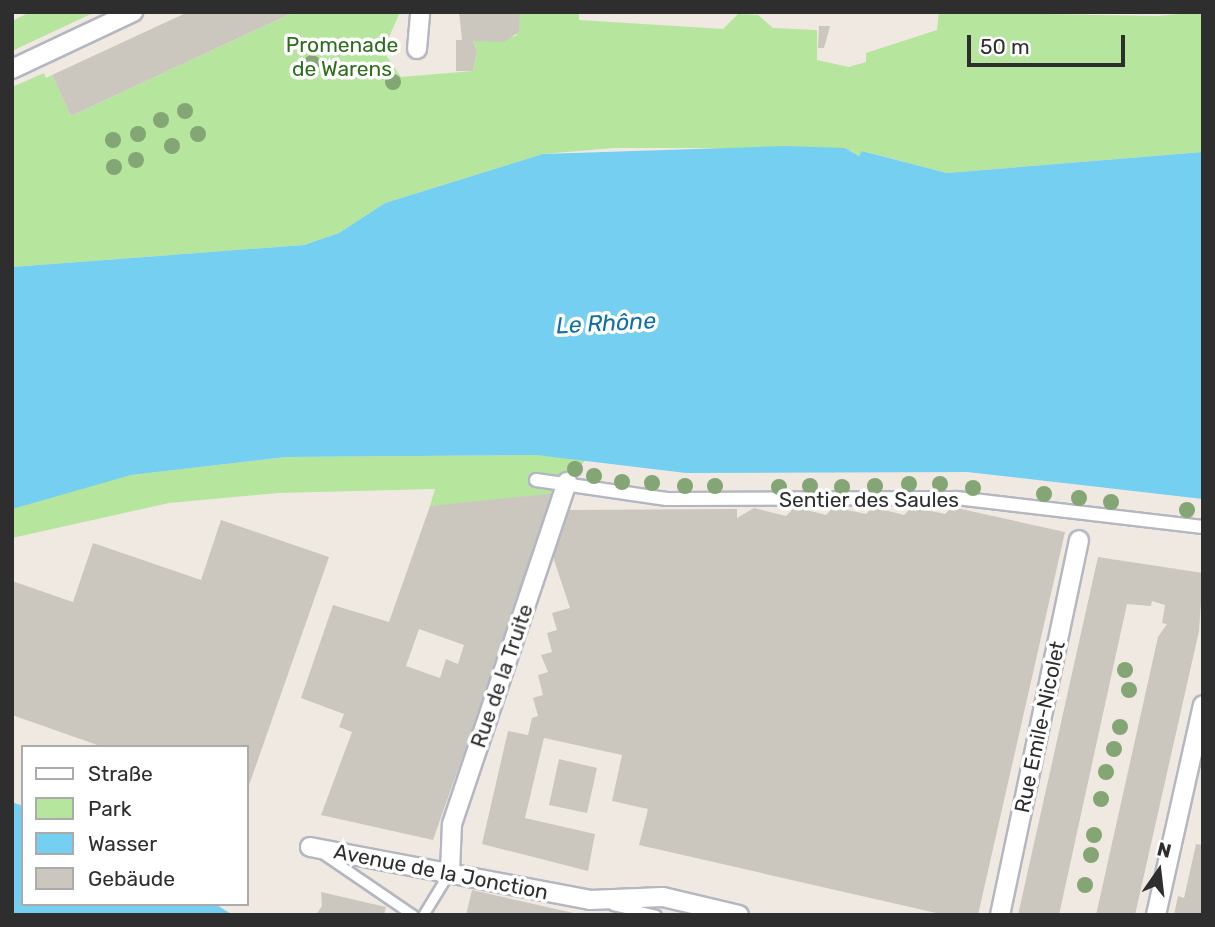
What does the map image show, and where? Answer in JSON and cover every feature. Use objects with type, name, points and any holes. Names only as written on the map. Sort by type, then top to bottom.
[{"type":"street","points":[[12,69],[133,12]]},
{"type":"street","points":[[417,49],[420,12]]},
{"type":"street","name":"Sentier des Saules","points":[[536,480],[567,482],[667,499],[956,498],[1203,527]]},
{"type":"street","name":"Rue de la Truite","points":[[450,871],[452,824],[567,482]]},
{"type":"street","name":"Rue Emile-Nicolet","points":[[1000,915],[1079,540]]},
{"type":"street","points":[[1156,915],[1203,705]]},
{"type":"street","name":"Avenue de la Jonction","points":[[314,848],[450,871],[590,900],[663,897],[734,914]]},
{"type":"lane","points":[[314,848],[413,915]]},
{"type":"lane","points":[[423,915],[450,871]]},
{"type":"lane","points":[[590,900],[656,915]]},
{"type":"green space","points":[[30,12],[95,12],[12,51],[12,21]]},
{"type":"green space","name":"Promenade de Warens","points":[[294,12],[400,12],[383,51],[401,77],[473,71],[477,51],[473,41],[516,36],[520,12],[579,12],[579,20],[723,29],[738,14],[758,15],[773,28],[817,30],[817,60],[849,67],[866,62],[866,53],[937,30],[939,12],[1157,16],[1203,12],[1203,152],[947,173],[863,151],[859,156],[845,148],[614,148],[543,154],[385,203],[339,233],[304,245],[12,267],[12,87],[44,73],[46,78],[52,75],[71,116]]},
{"type":"green space","points":[[536,455],[586,459],[567,482],[562,500],[430,506],[435,489],[278,493],[169,503],[12,538],[12,509],[19,505],[131,475],[286,457]]},
{"type":"water","name":"Le Rhône","points":[[786,146],[845,148],[859,156],[862,151],[947,173],[1203,152],[1203,499],[967,472],[686,473],[536,455],[286,457],[131,475],[12,509],[12,267],[304,245],[339,233],[385,203],[543,154]]},
{"type":"water","points":[[12,802],[21,805],[21,906],[218,906],[233,915],[12,915]]},
{"type":"building","points":[[188,12],[294,12],[71,116],[52,75]]},
{"type":"building","points":[[459,12],[520,12],[519,32],[504,42],[473,41],[477,51],[473,71],[456,71],[456,40],[462,40]]},
{"type":"building","points":[[819,26],[830,26],[824,48],[818,48]]},
{"type":"building","points":[[556,493],[433,840],[321,815],[352,732],[339,727],[344,714],[301,698],[333,605],[389,622],[430,506]],"holes":[[[419,629],[464,645],[458,664],[446,659],[440,678],[406,666]]]},
{"type":"building","points":[[795,507],[826,515],[833,507],[866,514],[873,507],[904,515],[912,507],[945,514],[952,507],[1065,532],[978,915],[945,915],[639,845],[648,809],[612,801],[622,755],[544,738],[525,818],[595,834],[588,871],[482,844],[508,731],[528,735],[532,718],[538,716],[533,698],[543,695],[538,675],[548,672],[541,655],[552,652],[547,633],[557,630],[552,613],[570,608],[553,557],[568,510],[737,509],[737,518],[754,508],[786,516]]},
{"type":"building","points":[[221,520],[329,557],[248,788],[248,745],[97,745],[12,715],[12,581],[73,602],[93,543],[201,580]]},
{"type":"building","points":[[1098,557],[1203,573],[1199,631],[1135,915],[1096,915],[1158,637],[1167,624],[1162,623],[1165,605],[1152,601],[1151,606],[1127,604],[1059,915],[1018,915]]},
{"type":"building","points":[[559,759],[597,768],[587,813],[549,805]]},
{"type":"building","points":[[1196,844],[1203,845],[1203,915],[1174,915],[1178,896],[1184,898]]},
{"type":"building","points":[[472,890],[578,914],[466,915]]},
{"type":"building","points":[[321,892],[386,907],[384,915],[316,915],[322,906]]}]
